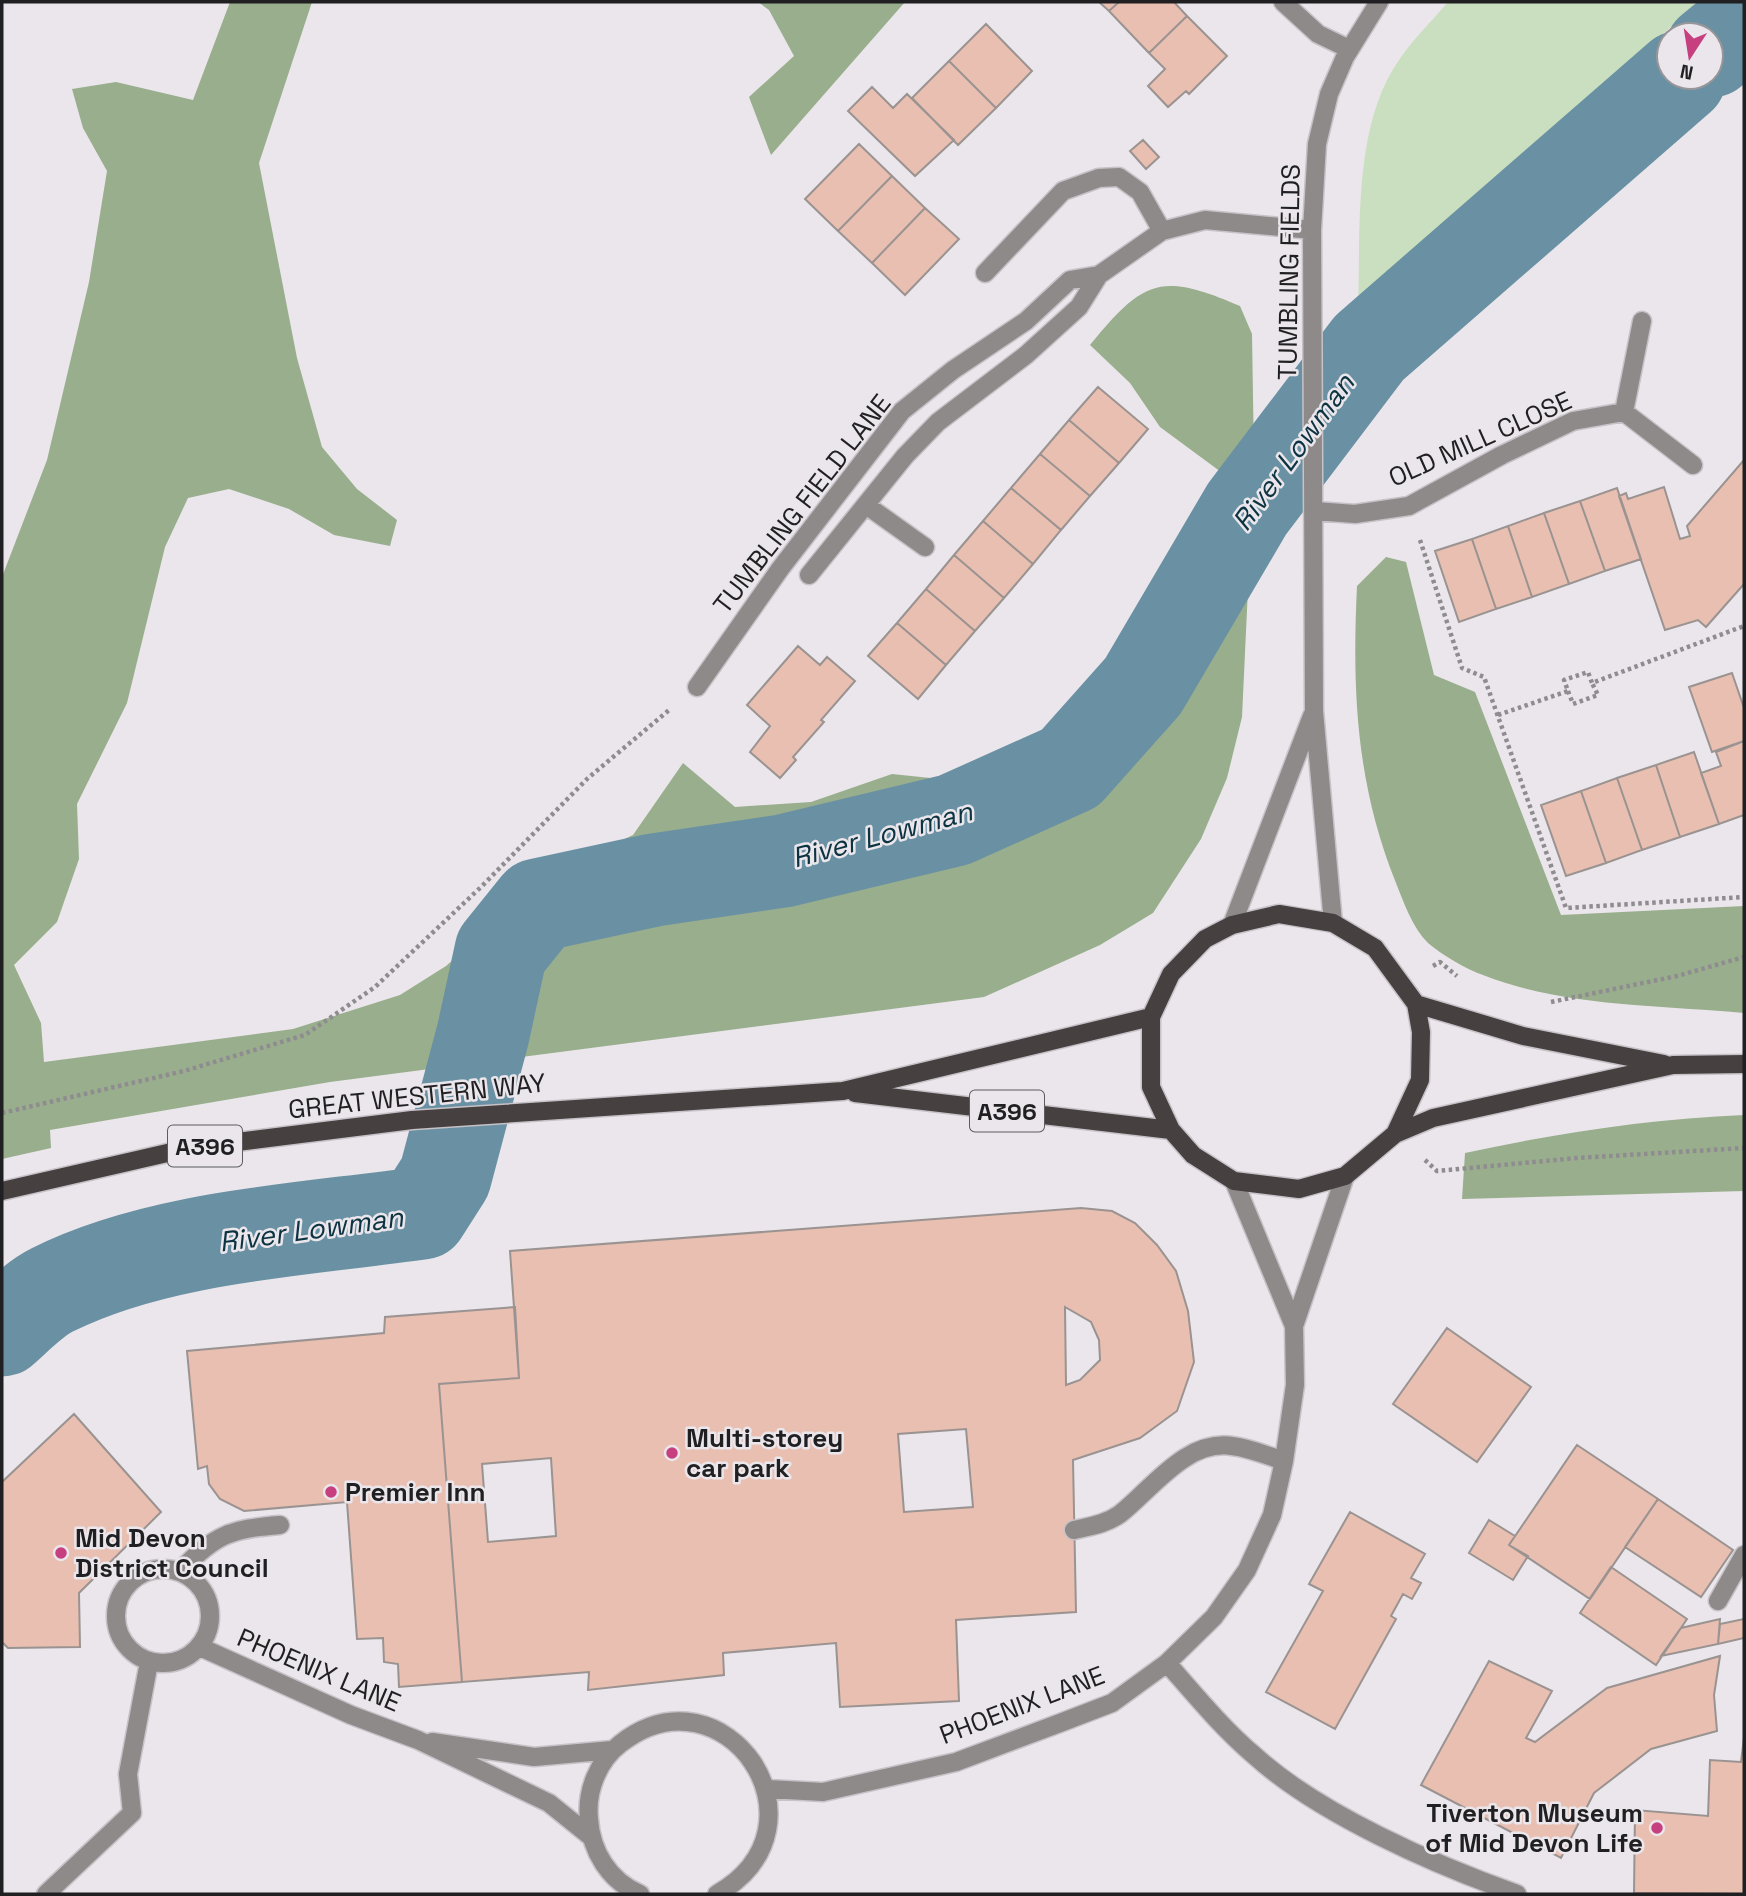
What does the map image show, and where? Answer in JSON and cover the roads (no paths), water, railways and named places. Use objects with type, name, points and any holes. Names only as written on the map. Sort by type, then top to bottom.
[{"type":"main road","points":[[1395,1135],[1420,1080],[1421,1032],[1416,1004],[1374,948],[1333,923],[1279,914],[1232,925],[1205,939],[1171,974],[1151,1017],[1151,1087],[1171,1130],[1194,1155],[1234,1181],[1299,1189],[1345,1176],[1395,1135],[1433,1118],[1673,1065],[1744,1064]]},
{"type":"main road","points":[[1416,1004],[1523,1036],[1673,1065]]},
{"type":"main road","name":"A396","points":[[843,1091],[1151,1017]]},
{"type":"main road","name":"A396","points":[[843,1091],[1171,1130]]},
{"type":"main road","name":"GREAT WESTERN WAY","points":[[2,1191],[189,1148],[412,1120],[524,1110],[843,1091]]},
{"type":"street","points":[[1283,2],[1318,34],[1349,49]]},
{"type":"street","name":"TUMBLING FIELDS","points":[[1333,923],[1314,711],[1312,230],[1317,144],[1329,94],[1349,49],[1379,2]]},
{"type":"street","points":[[985,273],[1063,191],[1098,178],[1119,177],[1140,192],[1162,231]]},
{"type":"street","name":"TUMBLING FIELD LANE","points":[[809,575],[905,456],[937,422],[1026,355],[1079,307],[1099,275],[1162,231],[1205,220],[1312,230]]},
{"type":"street","name":"TUMBLING FIELD LANE","points":[[697,687],[780,569],[902,411],[953,370],[1026,321],[1070,280],[1099,275]]},
{"type":"street","points":[[1642,321],[1624,412],[1693,466]]},
{"type":"street","name":"OLD MILL CLOSE","points":[[1315,511],[1355,514],[1409,506],[1502,455],[1573,421],[1624,412]]},
{"type":"street","name":"TUMBLING FIELD LANE","points":[[866,505],[925,547]]},
{"type":"street","name":"TUMBLING FIELDS","points":[[1232,925],[1314,711]]},
{"type":"street","name":"PHOENIX LANE","points":[[767,1789],[823,1792],[956,1762],[1112,1703],[1167,1664],[1214,1617],[1247,1570],[1272,1515],[1284,1461],[1294,1385],[1294,1326],[1345,1176]]},
{"type":"street","name":"PHOENIX LANE","points":[[1234,1181],[1294,1326]]},
{"type":"street","points":[[1074,1530],[1104,1524],[1120,1514],[1162,1472],[1208,1448],[1231,1445],[1284,1461]]},
{"type":"street","points":[[180,1572],[203,1548],[239,1528],[280,1525]]},
{"type":"street","points":[[1718,1601],[1744,1555]]},
{"type":"street","points":[[151,1570],[180,1572],[198,1584],[211,1610],[208,1633],[200,1647],[184,1660],[149,1662],[128,1648],[117,1630],[116,1608],[123,1591],[134,1578],[151,1570]]},
{"type":"street","name":"PHOENIX LANE","points":[[200,1647],[351,1715],[418,1740],[549,1803],[590,1836]]},
{"type":"street","points":[[46,1894],[132,1813],[128,1774],[149,1662]]},
{"type":"street","points":[[1167,1664],[1255,1756],[1308,1796],[1366,1828],[1517,1894]]},
{"type":"street","points":[[640,1894],[615,1879],[600,1859],[590,1836],[588,1806],[595,1775],[612,1750],[635,1732],[660,1724],[688,1722],[714,1728],[737,1743],[756,1764],[767,1789],[770,1814],[765,1840],[754,1863],[736,1883],[717,1894]]},
{"type":"street","name":"PHOENIX LANE","points":[[418,1740],[534,1757],[612,1750]]},
{"type":"waterway","name":"River Lowman","points":[[1725,40],[1744,24]]},
{"type":"waterway","name":"River Lowman","points":[[2,1330],[32,1303],[52,1290],[94,1272],[139,1258],[185,1246],[233,1238],[422,1213],[445,1177],[483,1034],[501,951],[538,905],[654,880],[783,861],[954,820],[1070,768],[1143,686],[1247,509],[1369,348],[1664,91]]},
{"type":"place","name":"Multi-storey car park","points":[[672,1453]]},
{"type":"place","name":"Premier Inn","points":[[331,1492]]},
{"type":"place","name":"Mid Devon District Council","points":[[61,1553]]},
{"type":"place","name":"Tiverton Museum of Mid Devon Life","points":[[1657,1828]]}]
